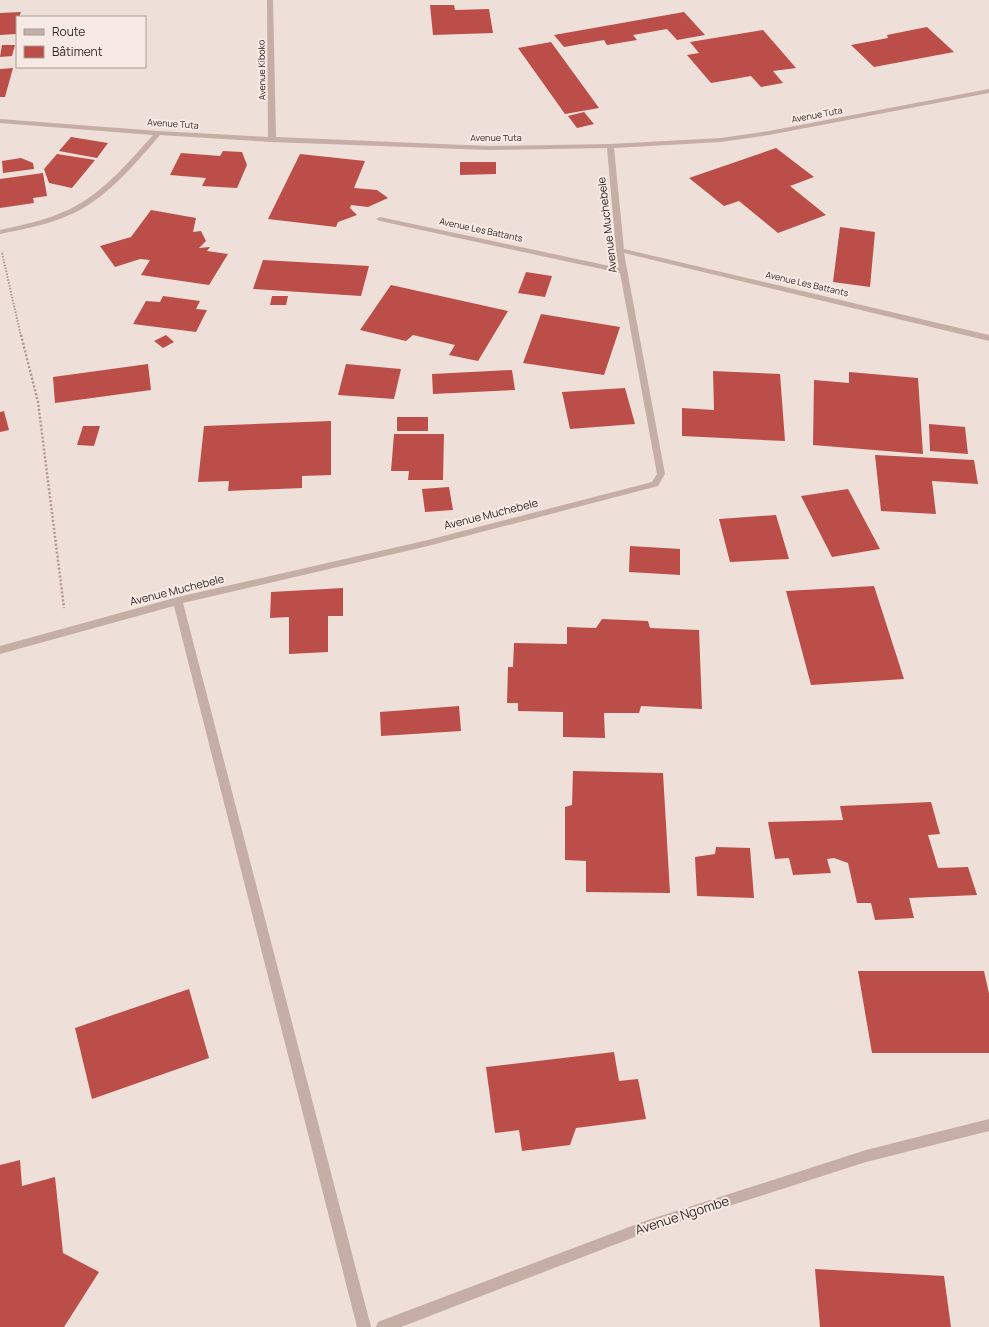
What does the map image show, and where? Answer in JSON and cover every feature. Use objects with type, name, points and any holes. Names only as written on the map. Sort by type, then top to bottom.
[{"type":"street","name":"Avenue Kiboko","points":[[270,0],[272,140]]},
{"type":"street","name":"Avenue Tuta","points":[[0,121],[272,140],[488,148],[610,146],[722,140],[769,133],[989,91]]},
{"type":"street","points":[[0,232],[36,223],[80,206],[110,184],[127,169],[158,133]]},
{"type":"street","name":"Avenue Muchebele","points":[[0,650],[178,601],[428,542],[655,484],[661,474],[620,250],[610,146]]},
{"type":"street","name":"Avenue Les Battants","points":[[380,219],[624,271]]},
{"type":"street","name":"Avenue Les Battants","points":[[620,250],[989,338]]},
{"type":"street","points":[[178,601],[364,1327]]},
{"type":"street","name":"Avenue Ngombe","points":[[383,1327],[645,1227],[866,1156],[989,1125]]},
{"type":"path","points":[[1,252],[38,402],[67,632]]},
{"type":"building","points":[[430,5],[454,5],[455,10],[489,9],[493,33],[433,35]]},
{"type":"building","points":[[21,12],[19,16],[16,16],[16,34],[0,35],[0,13]]},
{"type":"building","points":[[684,12],[705,35],[677,40],[667,29],[633,35],[637,40],[607,45],[604,40],[564,47],[554,35]]},
{"type":"building","points":[[927,27],[954,52],[874,67],[851,45],[888,38],[887,35]]},
{"type":"building","points":[[763,30],[796,68],[773,71],[783,83],[761,87],[751,76],[711,83],[687,55],[699,53],[690,42]]},
{"type":"building","points":[[551,42],[599,108],[565,114],[518,48]]},
{"type":"building","points":[[2,45],[15,45],[12,56],[0,57]]},
{"type":"building","points":[[13,68],[5,97],[0,97],[0,69]]},
{"type":"building","points":[[584,112],[594,124],[577,128],[568,116]]},
{"type":"building","points":[[71,137],[108,143],[97,158],[59,151]]},
{"type":"building","points":[[776,148],[814,177],[790,186],[826,215],[778,233],[739,201],[724,206],[689,178]]},
{"type":"building","points":[[223,151],[242,152],[247,165],[237,188],[202,186],[206,178],[170,175],[181,153],[220,156]]},
{"type":"building","points":[[57,154],[95,160],[72,188],[49,183],[44,169]]},
{"type":"building","points":[[300,154],[365,161],[354,188],[377,190],[388,198],[368,207],[351,205],[350,208],[357,215],[338,222],[336,227],[268,219]]},
{"type":"building","points":[[21,158],[33,163],[34,169],[3,173],[2,161]]},
{"type":"building","points":[[460,162],[496,162],[496,174],[460,175]]},
{"type":"building","points":[[43,173],[47,196],[33,198],[34,203],[0,208],[0,179]]},
{"type":"building","points":[[151,210],[196,218],[193,232],[201,231],[206,241],[199,248],[210,247],[207,251],[228,254],[209,285],[141,275],[150,260],[140,259],[115,267],[100,246],[131,237]]},
{"type":"building","points":[[840,227],[875,232],[870,287],[833,282]]},
{"type":"building","points":[[263,260],[369,266],[361,296],[253,289]]},
{"type":"building","points":[[526,272],[552,276],[545,297],[518,293]]},
{"type":"building","points":[[391,285],[508,311],[478,361],[449,355],[455,345],[413,335],[406,341],[360,330]]},
{"type":"building","points":[[163,296],[200,301],[196,309],[207,310],[196,332],[133,324],[146,301],[160,302]]},
{"type":"building","points":[[272,296],[288,296],[286,305],[270,305]]},
{"type":"building","points":[[541,314],[620,327],[604,375],[523,363]]},
{"type":"building","points":[[166,335],[174,342],[163,348],[154,341]]},
{"type":"building","points":[[148,364],[151,390],[55,403],[53,377]]},
{"type":"building","points":[[346,364],[401,369],[394,399],[338,395]]},
{"type":"building","points":[[512,370],[515,390],[433,394],[432,374]]},
{"type":"building","points":[[713,371],[780,374],[785,441],[682,436],[682,408],[714,410]]},
{"type":"building","points":[[849,372],[918,378],[923,454],[813,445],[814,380],[849,383]]},
{"type":"building","points":[[625,388],[635,424],[570,429],[562,392]]},
{"type":"building","points":[[4,411],[9,430],[0,432],[0,412]]},
{"type":"building","points":[[397,417],[428,417],[428,431],[397,431]]},
{"type":"building","points":[[331,421],[331,475],[302,476],[302,488],[228,491],[229,481],[198,482],[204,426]]},
{"type":"building","points":[[929,424],[965,427],[968,454],[930,451]]},
{"type":"building","points":[[83,426],[100,426],[94,446],[77,445]]},
{"type":"building","points":[[394,434],[444,434],[443,480],[408,480],[409,471],[391,471]]},
{"type":"building","points":[[875,455],[974,460],[978,484],[932,481],[936,514],[881,511]]},
{"type":"building","points":[[449,487],[453,510],[425,512],[422,489]]},
{"type":"building","points":[[848,489],[880,549],[832,557],[801,496]]},
{"type":"building","points":[[776,515],[789,559],[730,562],[719,519]]},
{"type":"building","points":[[630,546],[680,549],[680,575],[629,572]]},
{"type":"building","points":[[874,586],[904,679],[811,685],[786,591]]},
{"type":"building","points":[[343,588],[343,616],[328,616],[328,652],[289,654],[289,617],[270,618],[271,592]]},
{"type":"building","points":[[602,619],[648,621],[650,628],[699,630],[702,709],[641,706],[639,713],[604,713],[605,738],[563,737],[563,712],[518,711],[518,703],[507,703],[508,667],[513,667],[514,643],[567,644],[567,627],[596,628]]},
{"type":"building","points":[[459,706],[461,731],[381,736],[380,712]]},
{"type":"building","points":[[573,771],[663,773],[670,893],[586,892],[586,861],[565,860],[565,807],[572,805]]},
{"type":"building","points":[[931,802],[940,834],[928,835],[938,868],[968,867],[977,895],[909,898],[914,918],[875,920],[871,903],[857,903],[848,863],[834,858],[827,859],[831,873],[793,875],[789,858],[775,859],[768,822],[843,820],[840,806]]},
{"type":"building","points":[[716,847],[750,848],[754,898],[697,896],[695,857],[715,854]]},
{"type":"building","points":[[858,971],[984,971],[989,994],[989,1053],[872,1053]]},
{"type":"building","points":[[189,989],[209,1058],[92,1099],[75,1028]]},
{"type":"building","points":[[614,1052],[619,1081],[638,1079],[646,1119],[576,1128],[570,1145],[522,1151],[519,1130],[495,1133],[486,1067]]},
{"type":"building","points":[[20,1160],[22,1186],[55,1177],[63,1253],[99,1272],[64,1327],[0,1327],[0,1165]]},
{"type":"building","points":[[815,1269],[944,1276],[951,1327],[820,1327]]}]
